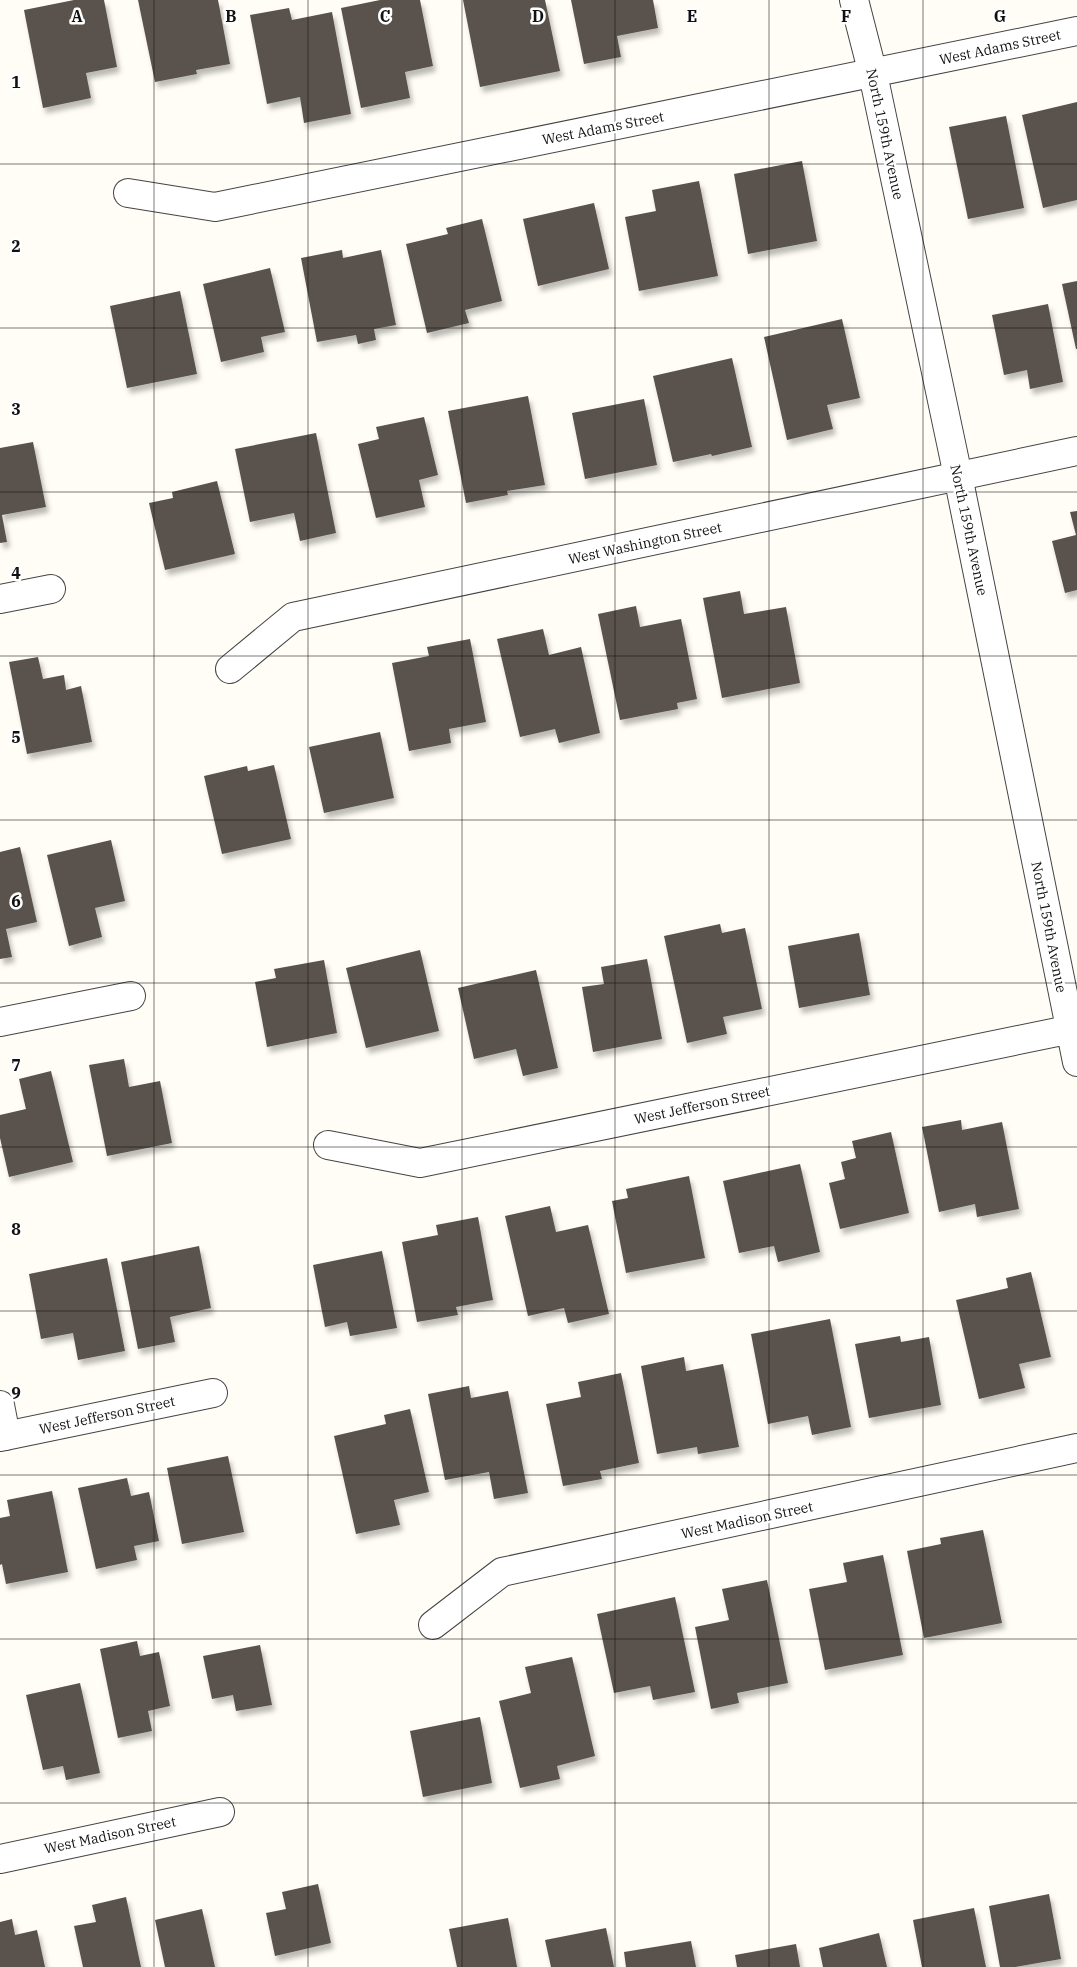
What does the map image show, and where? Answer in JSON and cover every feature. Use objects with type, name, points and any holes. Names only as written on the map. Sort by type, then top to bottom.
[{"type":"street","name":"North 159th Avenue","points":[[854,0],[873,74],[958,476],[1074,1029],[1077,1062]]},
{"type":"street","name":"West Adams Street","points":[[128,193],[215,207],[1077,31]]},
{"type":"street","name":"West Washington Street","points":[[230,669],[293,617],[1077,452]]},
{"type":"street","points":[[0,599],[51,589]]},
{"type":"street","points":[[0,1022],[131,996]]},
{"type":"street","name":"West Jefferson Street","points":[[328,1145],[420,1163],[1074,1029]]},
{"type":"street","name":"West Jefferson Street","points":[[3,1437],[213,1393]]},
{"type":"street","points":[[0,1405],[3,1437]]},
{"type":"street","name":"West Madison Street","points":[[433,1625],[502,1572],[1077,1448]]},
{"type":"street","name":"West Madison Street","points":[[0,1859],[220,1812]]},
{"type":"building","points":[[74,0],[104,0],[117,67],[86,73],[91,98],[43,108],[24,10]]},
{"type":"building","points":[[138,0],[218,0],[230,64],[196,70],[197,74],[155,82]]},
{"type":"building","points":[[380,0],[420,0],[433,66],[405,72],[410,98],[361,108],[341,8]]},
{"type":"building","points":[[463,0],[545,0],[560,71],[480,87]]},
{"type":"building","points":[[571,0],[653,0],[658,28],[617,36],[621,57],[584,64]]},
{"type":"building","points":[[289,8],[292,20],[332,12],[351,114],[304,123],[300,97],[267,104],[250,15]]},
{"type":"building","points":[[1077,102],[1077,200],[1043,208],[1022,115]]},
{"type":"building","points":[[1006,116],[1024,208],[968,219],[949,127]]},
{"type":"building","points":[[802,161],[817,241],[748,254],[734,174]]},
{"type":"building","points":[[699,181],[718,276],[639,291],[625,217],[656,211],[652,190]]},
{"type":"building","points":[[594,203],[609,269],[538,286],[523,219]]},
{"type":"building","points":[[482,219],[502,301],[465,310],[469,323],[427,333],[406,244],[448,234],[446,228]]},
{"type":"building","points":[[342,250],[343,258],[381,250],[396,325],[374,329],[376,340],[358,344],[356,335],[317,342],[301,258]]},
{"type":"building","points":[[270,268],[285,332],[261,337],[264,352],[221,362],[203,284]]},
{"type":"building","points":[[1077,281],[1077,349],[1076,349],[1062,284]]},
{"type":"building","points":[[180,291],[197,374],[127,388],[110,306]]},
{"type":"building","points":[[1048,304],[1063,382],[1030,389],[1027,370],[1004,375],[992,315]]},
{"type":"building","points":[[842,319],[860,398],[827,405],[833,429],[787,440],[764,337]]},
{"type":"building","points":[[732,358],[752,447],[673,462],[653,376]]},
{"type":"building","points":[[528,396],[545,485],[507,491],[508,495],[466,503],[448,411]]},
{"type":"building","points":[[644,399],[657,465],[585,479],[572,413]]},
{"type":"building","points":[[424,417],[438,475],[419,480],[425,507],[376,518],[358,444],[379,439],[376,427]]},
{"type":"building","points":[[316,433],[336,533],[300,541],[294,513],[250,522],[235,449]]},
{"type":"building","points":[[33,442],[46,507],[2,515],[7,542],[0,543],[0,448]]},
{"type":"building","points":[[217,481],[235,554],[165,570],[149,503],[173,498],[172,492]]},
{"type":"building","points":[[1077,511],[1077,590],[1065,593],[1052,541],[1076,535],[1070,512]]},
{"type":"building","points":[[740,591],[744,614],[786,607],[800,683],[722,698],[703,598]]},
{"type":"building","points":[[636,606],[640,627],[681,619],[697,699],[677,703],[678,709],[620,720],[598,614]]},
{"type":"building","points":[[543,629],[549,655],[581,647],[600,733],[559,743],[555,729],[520,737],[497,639]]},
{"type":"building","points":[[470,639],[486,722],[449,729],[451,743],[409,751],[392,663],[429,656],[427,647]]},
{"type":"building","points":[[38,657],[43,679],[64,675],[66,690],[81,686],[92,742],[27,754],[9,662]]},
{"type":"building","points":[[380,732],[394,798],[324,813],[309,747]]},
{"type":"building","points":[[274,765],[291,839],[222,854],[204,776],[247,766],[248,771]]},
{"type":"building","points":[[111,840],[125,901],[95,908],[102,937],[69,946],[47,855]]},
{"type":"building","points":[[20,847],[37,922],[6,929],[12,957],[0,959],[0,852]]},
{"type":"building","points":[[720,924],[722,933],[745,928],[762,1009],[723,1017],[727,1034],[687,1043],[664,936]]},
{"type":"building","points":[[859,933],[870,995],[799,1008],[788,946]]},
{"type":"building","points":[[420,950],[439,1031],[366,1048],[346,968]]},
{"type":"building","points":[[647,959],[662,1039],[593,1052],[582,987],[604,984],[601,967]]},
{"type":"building","points":[[324,960],[337,1033],[267,1047],[255,982],[276,978],[274,969]]},
{"type":"building","points":[[536,970],[558,1068],[523,1076],[516,1049],[474,1059],[458,988]]},
{"type":"building","points":[[124,1059],[129,1087],[160,1081],[172,1143],[107,1156],[89,1065]]},
{"type":"building","points":[[51,1071],[73,1162],[9,1177],[0,1138],[0,1115],[26,1109],[19,1079]]},
{"type":"building","points":[[961,1120],[962,1130],[1002,1122],[1019,1209],[977,1217],[975,1204],[939,1212],[922,1127]]},
{"type":"building","points":[[891,1132],[909,1213],[840,1229],[829,1183],[845,1179],[841,1162],[856,1158],[852,1141]]},
{"type":"building","points":[[800,1164],[820,1252],[778,1262],[774,1246],[739,1253],[723,1181]]},
{"type":"building","points":[[689,1176],[705,1258],[626,1273],[612,1201],[628,1198],[626,1189]]},
{"type":"building","points":[[550,1206],[556,1232],[588,1225],[609,1314],[568,1323],[564,1308],[528,1316],[505,1216]]},
{"type":"building","points":[[478,1217],[493,1300],[456,1307],[458,1315],[417,1322],[402,1242],[438,1235],[436,1225]]},
{"type":"building","points":[[199,1246],[211,1308],[170,1317],[175,1342],[138,1349],[121,1262]]},
{"type":"building","points":[[382,1251],[397,1328],[350,1336],[347,1322],[325,1327],[313,1265]]},
{"type":"building","points":[[107,1258],[125,1351],[78,1360],[73,1333],[41,1339],[29,1274]]},
{"type":"building","points":[[1031,1272],[1051,1357],[1019,1364],[1025,1388],[979,1399],[956,1300],[1008,1288],[1006,1278]]},
{"type":"building","points":[[830,1319],[851,1427],[812,1435],[808,1416],[768,1424],[751,1334]]},
{"type":"building","points":[[900,1336],[901,1342],[929,1337],[941,1405],[869,1418],[855,1344]]},
{"type":"building","points":[[684,1357],[686,1371],[723,1364],[739,1447],[698,1454],[697,1447],[657,1454],[641,1366]]},
{"type":"building","points":[[621,1373],[639,1463],[600,1471],[602,1479],[563,1486],[546,1404],[581,1397],[578,1382]]},
{"type":"building","points":[[469,1386],[471,1398],[508,1391],[528,1493],[494,1499],[489,1472],[445,1480],[428,1394]]},
{"type":"building","points":[[410,1409],[429,1492],[394,1500],[400,1525],[356,1534],[334,1436],[386,1424],[384,1415]]},
{"type":"building","points":[[228,1456],[244,1532],[182,1544],[167,1468]]},
{"type":"building","points":[[127,1478],[131,1496],[149,1492],[159,1541],[134,1546],[137,1560],[96,1569],[78,1488]]},
{"type":"building","points":[[52,1491],[68,1572],[6,1584],[2,1564],[0,1565],[0,1518],[10,1516],[7,1500]]},
{"type":"building","points":[[983,1530],[1002,1623],[924,1638],[907,1551],[941,1544],[940,1538]]},
{"type":"building","points":[[883,1555],[903,1655],[825,1670],[809,1589],[847,1582],[843,1563]]},
{"type":"building","points":[[767,1580],[788,1683],[737,1693],[739,1703],[711,1709],[695,1627],[729,1620],[722,1589]]},
{"type":"building","points":[[675,1597],[695,1692],[653,1700],[650,1686],[614,1693],[597,1614]]},
{"type":"building","points":[[137,1641],[140,1656],[159,1652],[170,1706],[148,1711],[152,1731],[118,1738],[100,1649]]},
{"type":"building","points":[[260,1645],[272,1705],[236,1711],[233,1695],[212,1699],[203,1656]]},
{"type":"building","points":[[572,1657],[595,1756],[557,1766],[560,1779],[520,1788],[499,1701],[531,1693],[525,1667]]},
{"type":"building","points":[[80,1683],[100,1773],[66,1780],[63,1766],[43,1770],[26,1695]]},
{"type":"building","points":[[480,1717],[492,1783],[423,1797],[410,1731]]},
{"type":"building","points":[[318,1884],[331,1943],[275,1956],[266,1913],[286,1909],[282,1892]]},
{"type":"building","points":[[1049,1894],[1061,1959],[1015,1967],[1000,1967],[989,1906]]},
{"type":"building","points":[[126,1897],[141,1967],[83,1967],[74,1926],[96,1922],[92,1905]]},
{"type":"building","points":[[974,1908],[986,1967],[922,1967],[913,1920]]},
{"type":"building","points":[[202,1909],[215,1967],[165,1967],[155,1920]]},
{"type":"building","points":[[508,1918],[517,1967],[457,1967],[449,1929]]},
{"type":"building","points":[[12,1919],[15,1935],[37,1930],[45,1967],[0,1967],[0,1922]]},
{"type":"building","points":[[606,1928],[614,1967],[551,1967],[545,1940]]},
{"type":"building","points":[[879,1933],[887,1967],[823,1967],[819,1948]]},
{"type":"building","points":[[691,1941],[696,1967],[626,1967],[624,1952]]},
{"type":"building","points":[[796,1944],[800,1967],[737,1967],[735,1955]]}]
